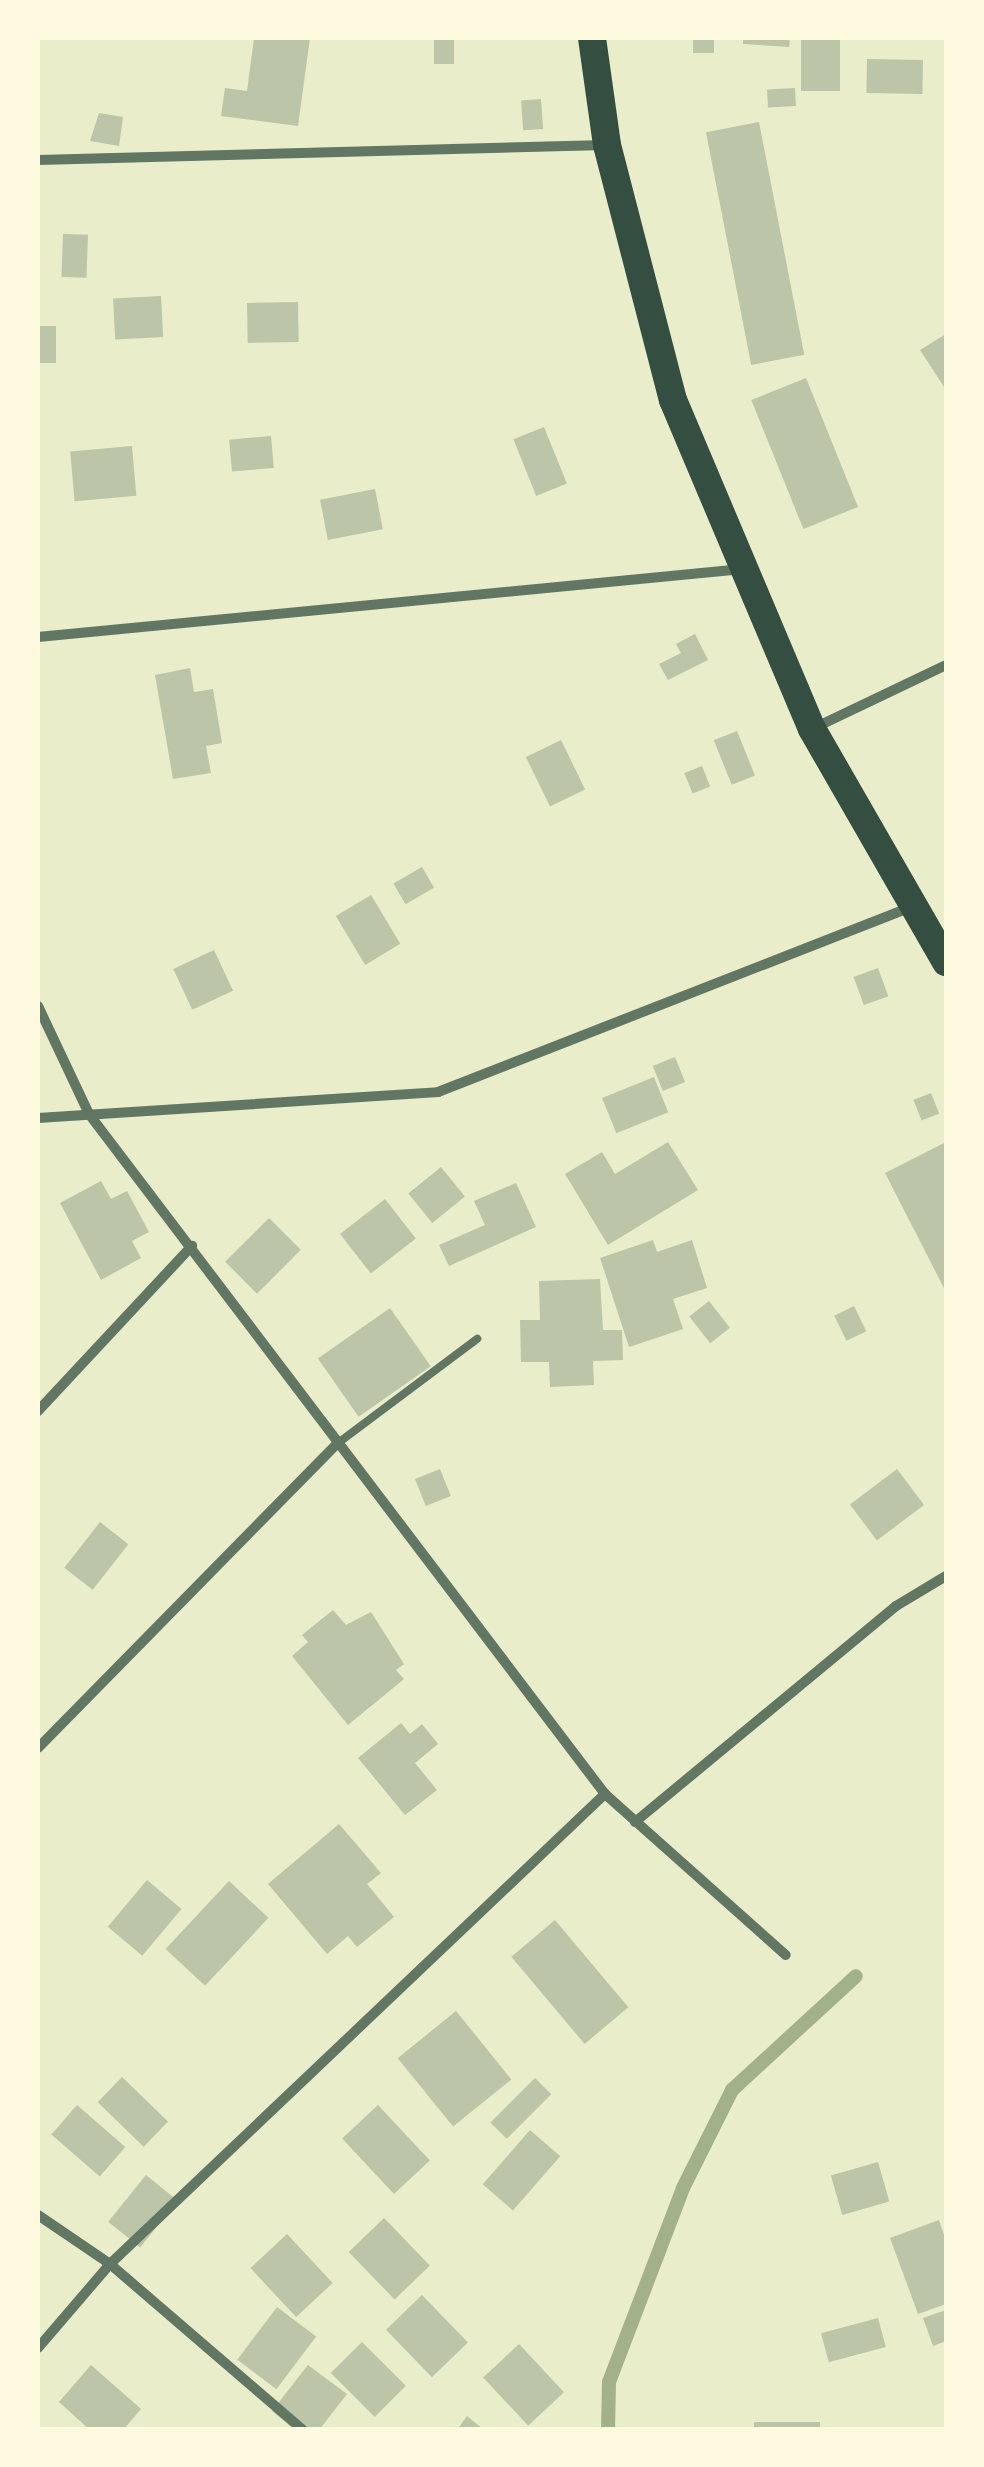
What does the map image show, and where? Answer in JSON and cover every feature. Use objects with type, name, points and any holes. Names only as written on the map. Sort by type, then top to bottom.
[{"type":"highway","points":[[592,38],[607,145],[673,400],[748,568],[812,729],[917,905],[946,962]]},
{"type":"street","points":[[38,160],[607,145]]},
{"type":"street","points":[[38,637],[748,568]]},
{"type":"street","points":[[812,729],[946,664]]},
{"type":"street","points":[[38,1118],[438,1092],[917,905]]},
{"type":"street","points":[[38,1006],[89,1114],[605,1794],[786,1955]]},
{"type":"street","points":[[38,1412],[192,1246]]},
{"type":"street","points":[[38,1748],[338,1443]]},
{"type":"street","points":[[635,1822],[896,1606],[946,1576]]},
{"type":"street","points":[[38,2348],[110,2264],[605,1794]]},
{"type":"street","points":[[38,2214],[110,2264],[303,2430]]},
{"type":"lane","points":[[338,1443],[477,1340]]},
{"type":"building","points":[[254,38],[310,38],[298,126],[221,116],[225,88],[247,91]]},
{"type":"building","points":[[434,38],[454,38],[454,64],[434,64]]},
{"type":"building","points":[[693,38],[714,38],[714,53],[693,53]]},
{"type":"building","points":[[743,38],[790,38],[789,47],[743,44]]},
{"type":"building","points":[[801,38],[840,38],[840,91],[801,91]]},
{"type":"building","points":[[867,59],[923,60],[922,94],[866,93]]},
{"type":"building","points":[[795,88],[796,106],[768,107],[767,89]]},
{"type":"building","points":[[541,99],[543,129],[523,130],[521,100]]},
{"type":"building","points":[[99,113],[123,117],[119,146],[90,141]]},
{"type":"building","points":[[759,122],[804,355],[751,365],[706,132]]},
{"type":"building","points":[[63,234],[88,235],[86,278],[61,277]]},
{"type":"building","points":[[161,296],[163,337],[115,339],[113,299]]},
{"type":"building","points":[[298,302],[299,342],[248,343],[247,303]]},
{"type":"building","points":[[38,326],[56,326],[56,363],[38,363]]},
{"type":"building","points":[[946,334],[946,390],[920,350]]},
{"type":"building","points":[[806,378],[858,507],[803,529],[751,400]]},
{"type":"building","points":[[544,427],[567,484],[536,496],[513,439]]},
{"type":"building","points":[[271,436],[274,468],[232,472],[229,440]]},
{"type":"building","points":[[132,446],[136,496],[75,501],[70,451]]},
{"type":"building","points":[[375,489],[383,529],[328,540],[320,500]]},
{"type":"building","points":[[695,634],[708,660],[668,680],[659,664],[681,653],[676,644]]},
{"type":"building","points":[[190,668],[194,692],[213,689],[222,743],[206,746],[211,773],[173,779],[155,675]]},
{"type":"building","points":[[737,731],[755,776],[732,785],[714,740]]},
{"type":"building","points":[[561,740],[585,789],[550,807],[526,757]]},
{"type":"building","points":[[702,766],[710,786],[693,794],[684,773]]},
{"type":"building","points":[[422,867],[434,888],[405,904],[393,884]]},
{"type":"building","points":[[371,895],[400,944],[365,965],[336,916]]},
{"type":"building","points":[[214,950],[233,991],[192,1010],[173,969]]},
{"type":"building","points":[[878,968],[888,996],[864,1005],[854,977]]},
{"type":"building","points":[[675,1057],[685,1082],[663,1091],[653,1066]]},
{"type":"building","points":[[654,1077],[668,1112],[616,1133],[602,1098]]},
{"type":"building","points":[[931,1093],[939,1113],[922,1121],[913,1100]]},
{"type":"building","points":[[668,1142],[698,1190],[608,1245],[565,1174],[602,1152],[615,1174]]},
{"type":"building","points":[[946,1142],[946,1292],[885,1173]]},
{"type":"building","points":[[441,1167],[465,1197],[432,1223],[408,1193]]},
{"type":"building","points":[[101,1181],[111,1199],[127,1191],[149,1232],[132,1241],[141,1258],[101,1280],[60,1203]]},
{"type":"building","points":[[516,1183],[536,1227],[449,1266],[439,1245],[485,1225],[474,1201]]},
{"type":"building","points":[[385,1199],[416,1238],[371,1273],[340,1234]]},
{"type":"building","points":[[269,1218],[301,1250],[257,1294],[225,1262]]},
{"type":"building","points":[[653,1240],[657,1252],[692,1240],[707,1288],[673,1299],[683,1329],[629,1347],[600,1258]]},
{"type":"building","points":[[600,1279],[603,1330],[622,1330],[623,1360],[593,1361],[594,1385],[550,1387],[549,1362],[521,1362],[520,1320],[540,1320],[539,1281]]},
{"type":"building","points":[[709,1301],[730,1328],[710,1343],[689,1316]]},
{"type":"building","points":[[854,1306],[866,1331],[847,1341],[834,1316]]},
{"type":"building","points":[[390,1308],[431,1366],[359,1417],[318,1358]]},
{"type":"building","points":[[440,1469],[451,1496],[426,1506],[415,1479]]},
{"type":"building","points":[[897,1469],[924,1505],[877,1540],[850,1505]]},
{"type":"building","points":[[100,1522],[128,1544],[93,1590],[64,1568]]},
{"type":"building","points":[[333,1610],[346,1625],[371,1612],[404,1664],[396,1670],[404,1679],[348,1725],[292,1656],[308,1642],[302,1635]]},
{"type":"building","points":[[401,1723],[410,1734],[422,1724],[438,1744],[415,1763],[437,1790],[405,1815],[358,1758]]},
{"type":"building","points":[[339,1824],[381,1873],[367,1884],[394,1917],[357,1947],[348,1936],[327,1954],[268,1884]]},
{"type":"building","points":[[147,1880],[181,1909],[142,1956],[108,1927]]},
{"type":"building","points":[[229,1881],[268,1918],[205,1986],[166,1949]]},
{"type":"building","points":[[555,1920],[628,2007],[585,2044],[511,1957]]},
{"type":"building","points":[[456,2011],[511,2079],[453,2127],[398,2058]]},
{"type":"building","points":[[122,2077],[168,2121],[144,2147],[98,2102]]},
{"type":"building","points":[[535,2078],[551,2094],[507,2139],[490,2123]]},
{"type":"building","points":[[77,2105],[125,2147],[100,2176],[51,2134]]},
{"type":"building","points":[[378,2105],[430,2161],[394,2194],[342,2138]]},
{"type":"building","points":[[530,2130],[560,2156],[513,2211],[483,2184]]},
{"type":"building","points":[[878,2162],[889,2201],[842,2215],[831,2176]]},
{"type":"building","points":[[146,2175],[178,2201],[140,2247],[108,2222]]},
{"type":"building","points":[[384,2218],[430,2265],[395,2300],[349,2252]]},
{"type":"building","points":[[939,2220],[946,2241],[946,2304],[918,2314],[890,2238]]},
{"type":"building","points":[[287,2234],[333,2283],[296,2317],[250,2268]]},
{"type":"building","points":[[422,2295],[468,2342],[432,2377],[386,2330]]},
{"type":"building","points":[[277,2307],[316,2336],[276,2389],[237,2360]]},
{"type":"building","points":[[946,2310],[946,2341],[933,2346],[923,2318]]},
{"type":"building","points":[[878,2318],[886,2347],[829,2362],[821,2333]]},
{"type":"building","points":[[362,2342],[406,2386],[375,2417],[331,2373]]},
{"type":"building","points":[[519,2344],[564,2392],[528,2426],[483,2377]]},
{"type":"building","points":[[91,2365],[141,2409],[123,2430],[90,2430],[59,2402]]},
{"type":"building","points":[[308,2365],[347,2394],[319,2430],[295,2430],[272,2411]]},
{"type":"building","points":[[467,2416],[484,2430],[457,2430]]},
{"type":"building","points":[[754,2422],[820,2422],[820,2430],[754,2430]]},
{"type":"waterway","points":[[608,2430],[609,2382],[683,2188],[732,2090],[856,1976]]}]
